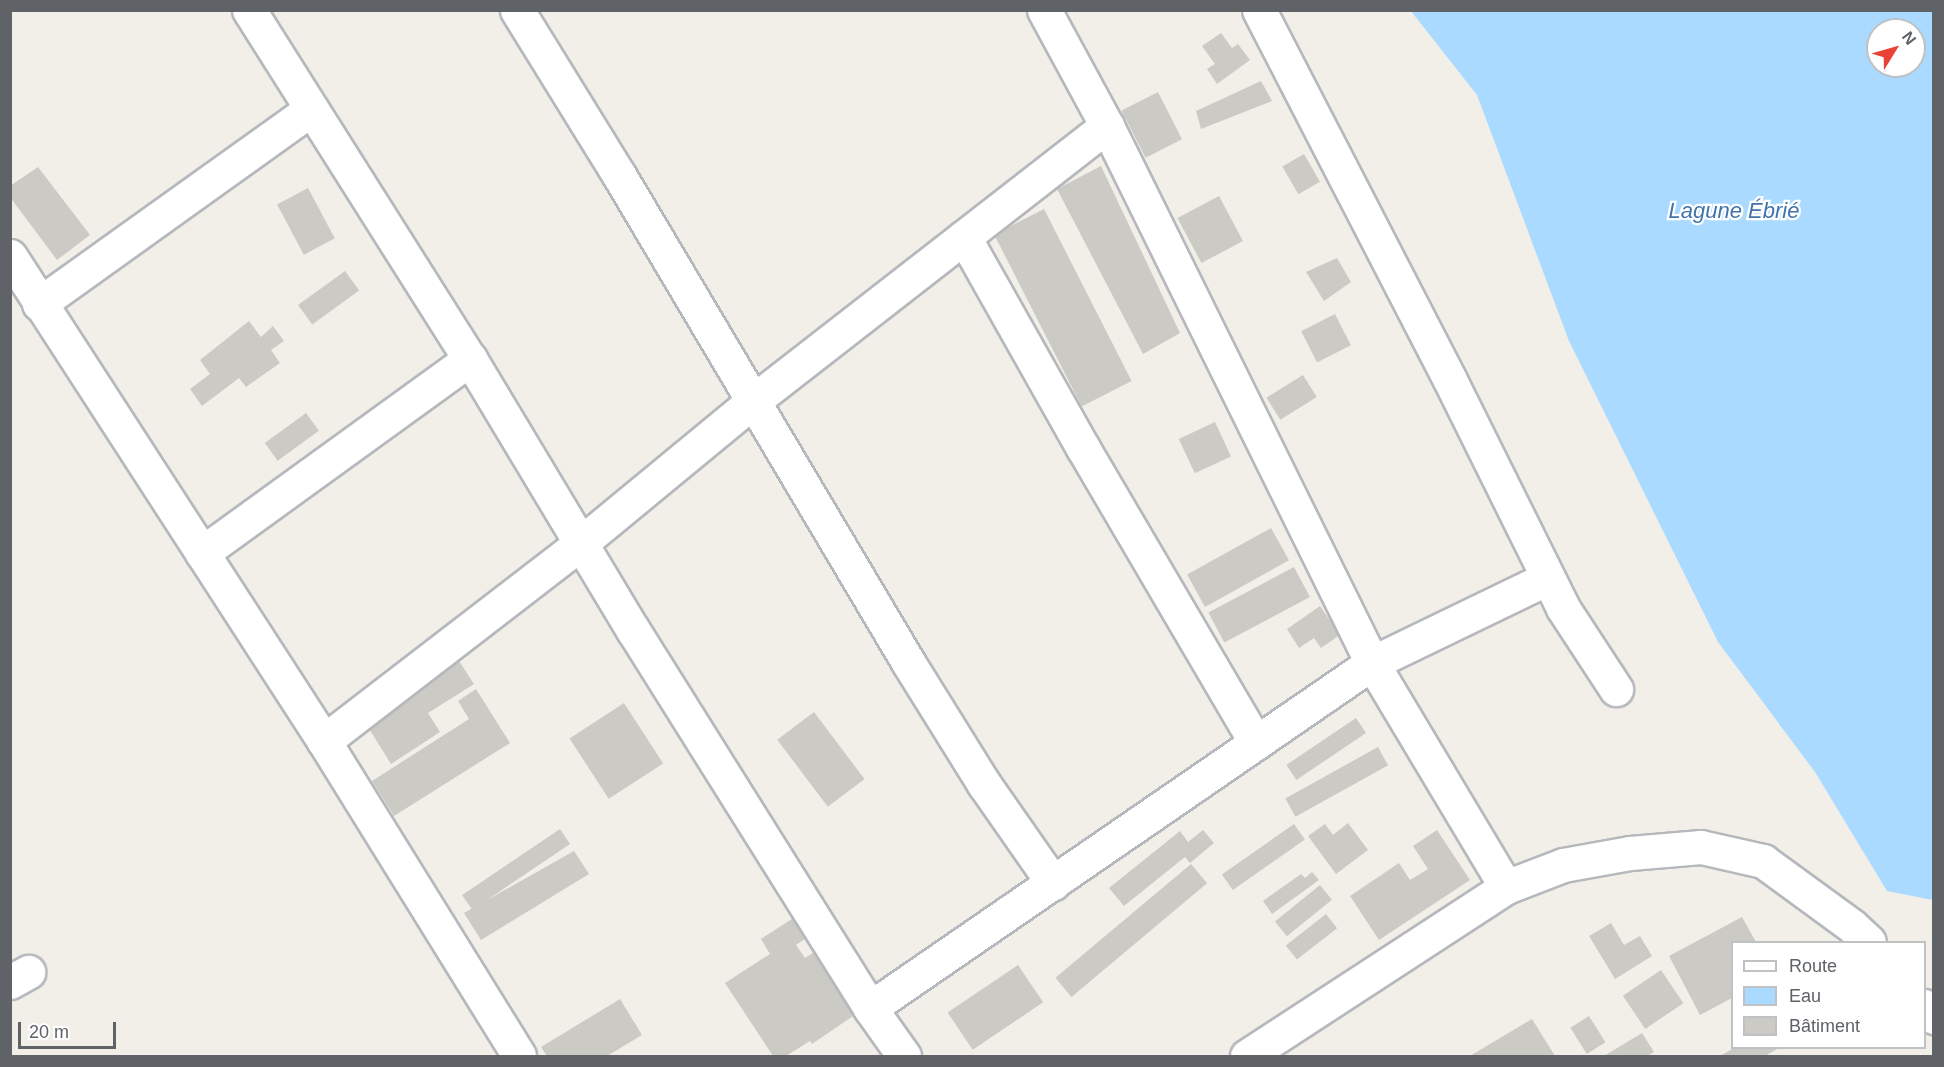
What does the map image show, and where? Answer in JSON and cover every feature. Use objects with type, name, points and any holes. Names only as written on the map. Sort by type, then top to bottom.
[{"type":"street","points":[[249,10],[310,110],[470,359],[581,543],[870,1008],[904,1056]]},
{"type":"street","points":[[517,10],[625,185],[921,683],[984,784],[1053,883]]},
{"type":"street","points":[[1044,10],[1107,126],[1372,663],[1506,887]]},
{"type":"street","points":[[1259,10],[1450,380],[1563,608],[1616,688]]},
{"type":"street","points":[[39,303],[310,110]]},
{"type":"street","points":[[324,741],[581,543],[752,402],[1107,126]]},
{"type":"street","points":[[964,237],[1083,448],[1256,743]]},
{"type":"street","points":[[10,256],[324,741],[519,1056]]},
{"type":"street","points":[[202,553],[470,359]]},
{"type":"street","points":[[870,1008],[1372,663],[1548,578]]},
{"type":"street","points":[[1247,1056],[1506,887],[1563,865],[1630,853],[1701,847],[1763,861],[1852,926],[1868,941]]},
{"type":"water","name":"Lagune Ébrié","points":[[1411,11],[1933,11],[1933,900],[1887,891],[1815,772],[1718,642],[1569,341],[1477,95]]},
{"type":"building","points":[[1221,33],[1232,48],[1238,44],[1250,60],[1217,84],[1207,69],[1215,64],[1202,46]]},
{"type":"building","points":[[1261,81],[1272,101],[1201,129],[1196,111]]},
{"type":"building","points":[[1158,92],[1182,139],[1146,158],[1121,111]]},
{"type":"building","points":[[1304,154],[1320,182],[1298,194],[1282,166]]},
{"type":"building","points":[[1101,166],[1180,333],[1143,354],[1057,189]]},
{"type":"building","points":[[38,167],[90,235],[57,260],[10,197],[10,186]]},
{"type":"building","points":[[308,188],[335,238],[304,255],[277,204]]},
{"type":"building","points":[[1219,196],[1243,241],[1201,263],[1178,218]]},
{"type":"building","points":[[1044,209],[1132,381],[1082,406],[994,234]]},
{"type":"building","points":[[1337,258],[1351,282],[1324,301],[1306,272]]},
{"type":"building","points":[[345,271],[359,290],[312,325],[298,305]]},
{"type":"building","points":[[1335,314],[1351,345],[1317,362],[1301,331]]},
{"type":"building","points":[[249,321],[261,337],[273,326],[284,341],[271,350],[280,363],[246,387],[239,378],[202,406],[190,389],[210,374],[200,360]]},
{"type":"building","points":[[1303,375],[1317,397],[1280,420],[1267,398]]},
{"type":"building","points":[[306,413],[319,431],[278,461],[265,443]]},
{"type":"building","points":[[1215,422],[1231,456],[1195,473],[1179,439]]},
{"type":"building","points":[[1271,528],[1289,560],[1205,607],[1187,575]]},
{"type":"building","points":[[1294,567],[1310,597],[1224,643],[1208,613]]},
{"type":"building","points":[[1320,606],[1340,635],[1321,648],[1314,638],[1299,648],[1287,629]]},
{"type":"building","points":[[457,658],[474,684],[428,713],[440,732],[391,764],[363,719]]},
{"type":"building","points":[[476,689],[510,743],[394,816],[372,781],[469,719],[458,701]]},
{"type":"building","points":[[624,703],[663,763],[609,799],[569,738]]},
{"type":"building","points":[[814,712],[865,779],[828,807],[777,740]]},
{"type":"building","points":[[1356,718],[1366,733],[1296,780],[1286,765]]},
{"type":"building","points":[[1378,747],[1388,765],[1295,817],[1285,798]]},
{"type":"building","points":[[1348,823],[1368,850],[1336,874],[1308,836],[1325,824],[1333,835]]},
{"type":"building","points":[[1294,824],[1305,840],[1233,890],[1222,874]]},
{"type":"building","points":[[560,829],[570,844],[472,910],[462,895]]},
{"type":"building","points":[[1203,830],[1214,843],[1190,863],[1185,857],[1124,906],[1109,888],[1180,831],[1188,842]]},
{"type":"building","points":[[1437,830],[1470,880],[1379,940],[1350,896],[1399,863],[1410,880],[1428,869],[1413,846]]},
{"type":"building","points":[[574,851],[589,874],[481,940],[464,913]]},
{"type":"building","points":[[1191,864],[1207,883],[1071,997],[1055,978]]},
{"type":"building","points":[[1312,872],[1319,880],[1272,914],[1263,901],[1301,874],[1305,878]]},
{"type":"building","points":[[1320,885],[1332,900],[1287,936],[1275,922]]},
{"type":"building","points":[[1326,914],[1337,928],[1297,960],[1286,945]]},
{"type":"building","points":[[795,917],[808,937],[796,945],[805,958],[822,947],[856,1014],[812,1044],[810,1041],[786,1056],[773,1056],[725,983],[770,954],[761,939]]},
{"type":"building","points":[[1742,917],[1755,941],[1731,941],[1731,999],[1700,1015],[1669,956]]},
{"type":"building","points":[[1611,923],[1624,945],[1640,936],[1652,956],[1615,979],[1589,936]]},
{"type":"building","points":[[1018,965],[1043,1002],[973,1050],[948,1013]]},
{"type":"building","points":[[1661,970],[1683,1003],[1645,1029],[1623,996]]},
{"type":"building","points":[[620,999],[642,1035],[607,1056],[547,1056],[541,1047]]},
{"type":"building","points":[[1589,1016],[1605,1042],[1587,1054],[1570,1028]]},
{"type":"building","points":[[1532,1019],[1555,1056],[1470,1056]]},
{"type":"building","points":[[1642,1033],[1654,1052],[1647,1056],[1604,1056]]},
{"type":"building","points":[[1732,1049],[1777,1049],[1765,1056],[1720,1056]]}]
